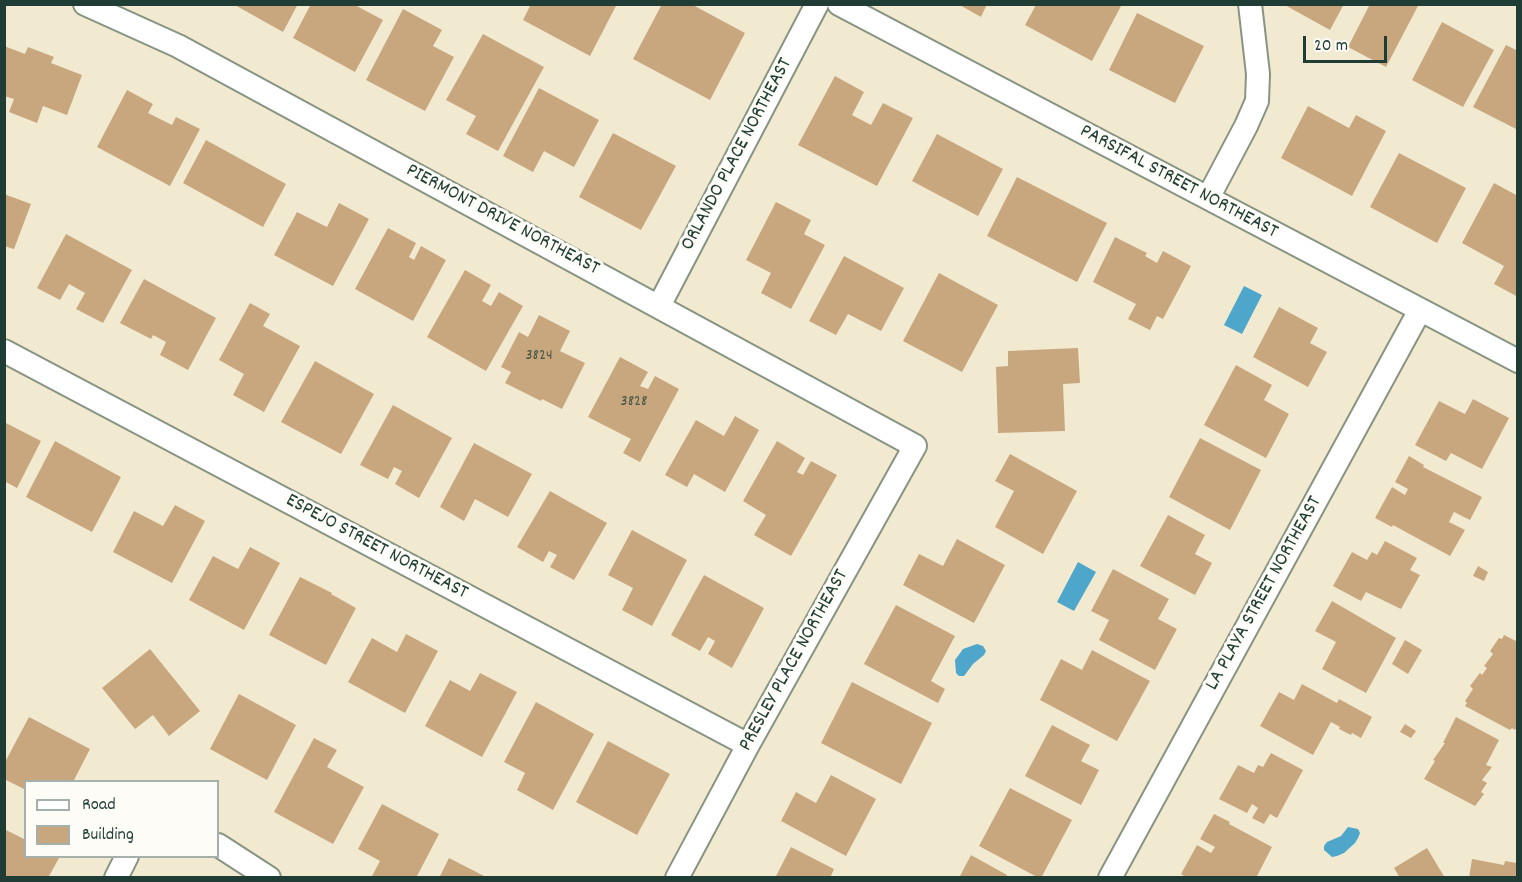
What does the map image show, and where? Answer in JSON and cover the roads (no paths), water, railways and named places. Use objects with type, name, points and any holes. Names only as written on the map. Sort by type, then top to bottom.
[{"type":"street","name":"PIERMONT DRIVE NORTHEAST","points":[[85,4],[178,46],[915,446]]},
{"type":"street","name":"ORLANDO PLACE NORTHEAST","points":[[659,306],[817,4]]},
{"type":"street","name":"PARSIFAL STREET NORTHEAST","points":[[839,4],[1518,361]]},
{"type":"street","points":[[1208,198],[1257,101],[1258,74],[1250,4]]},
{"type":"street","name":"LA PLAYA STREET NORTHEAST","points":[[1110,878],[1420,310]]},
{"type":"street","name":"ESPEJO STREET NORTHEAST","points":[[4,351],[748,745]]},
{"type":"street","name":"PRESLEY PLACE NORTHEAST","points":[[677,878],[748,745],[915,446]]},
{"type":"street","points":[[219,846],[269,878]]},
{"type":"street","points":[[116,878],[126,858]]},
{"type":"water","points":[[1244,286],[1262,295],[1242,334],[1224,325]]},
{"type":"water","points":[[1078,562],[1096,572],[1074,611],[1057,602]]},
{"type":"water","points":[[977,644],[983,646],[986,651],[984,655],[964,676],[959,676],[956,673],[955,660],[963,649]]},
{"type":"water","points":[[1348,827],[1358,829],[1360,833],[1358,838],[1344,853],[1332,857],[1324,850],[1324,846],[1327,842],[1341,836]]}]
